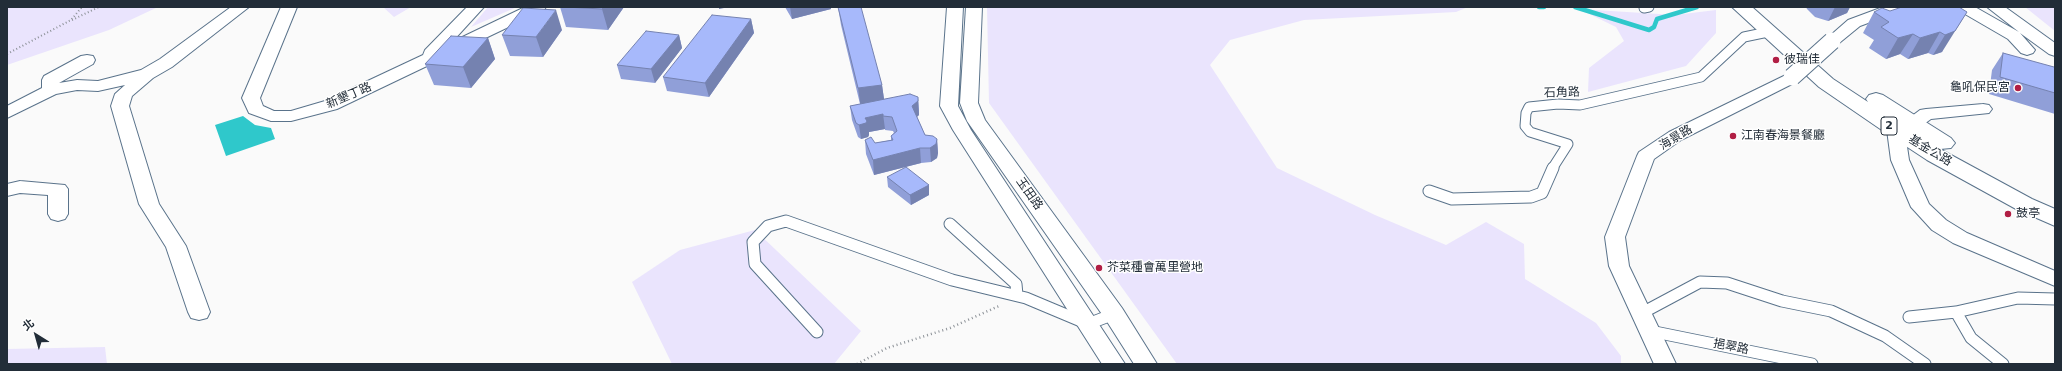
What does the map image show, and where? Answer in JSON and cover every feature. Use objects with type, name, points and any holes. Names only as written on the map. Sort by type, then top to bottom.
[{"type":"main road","name":"基金公路","points":[[1741,7],[1826,83],[1905,127],[1947,144],[2055,202]]},
{"type":"main road","name":"基金公路","points":[[1761,7],[1847,81],[1942,158],[2055,218]]},
{"type":"street","points":[[199,312],[176,246],[149,204],[120,106],[124,94],[147,74],[166,62],[241,7]]},
{"type":"street","name":"新墾丁路","points":[[289,7],[251,98],[255,109],[271,116],[290,116],[331,105],[425,62],[538,7]]},
{"type":"street","points":[[425,62],[462,20],[476,7]]},
{"type":"street","name":"玉田路","points":[[955,7],[949,106],[962,130],[1114,364]]},
{"type":"street","name":"玉田路","points":[[974,7],[969,103],[976,121],[1114,314],[1146,364]]},
{"type":"street","name":"海景路","points":[[1665,364],[1619,266],[1615,237],[1646,156],[1675,136],[1792,77],[1854,22],[1897,7]]},
{"type":"street","points":[[1964,7],[2014,36],[2030,57]]},
{"type":"street","points":[[1995,7],[2055,51]]},
{"type":"street","points":[[51,90],[50,80],[87,60]]},
{"type":"street","points":[[98,86],[147,74]]},
{"type":"street","points":[[7,113],[51,90],[77,85],[98,86],[124,94]]},
{"type":"street","points":[[1983,109],[1926,114],[1905,127],[1900,160],[1918,201],[1939,225],[1960,238],[2055,279]]},
{"type":"street","points":[[7,190],[20,187],[58,189],[58,214]]},
{"type":"lane","name":"石角路","points":[[1429,191],[1452,199],[1531,197],[1542,193],[1550,172],[1568,144],[1530,132],[1525,126],[1526,113],[1529,107],[1558,104],[1580,106],[1701,77],[1744,37],[1768,32]]},
{"type":"lane","points":[[817,332],[755,264],[753,242],[768,226],[786,221],[952,280],[1017,295],[1088,324],[1114,314]]},
{"type":"lane","points":[[950,224],[1016,284],[1017,295]]},
{"type":"lane","points":[[1642,313],[1700,282],[1727,283],[1782,300],[1831,311],[1885,336],[1925,364]]},
{"type":"lane","points":[[1909,317],[1956,312],[2018,298],[2055,299]]},
{"type":"lane","points":[[1956,312],[1971,338],[2003,364]]},
{"type":"lane","name":"挹翠路","points":[[1650,330],[1812,364]]},
{"type":"path","points":[[71,20],[82,7]]},
{"type":"path","points":[[7,54],[99,7]]},
{"type":"path","points":[[857,364],[887,348],[950,328],[993,310],[1017,295]]},
{"type":"shaded area","points":[[7,7],[158,7],[109,30],[7,65]]},
{"type":"shaded area","points":[[383,7],[411,7],[394,17]]},
{"type":"shaded area","points":[[488,7],[517,7],[471,27]]},
{"type":"shaded area","points":[[987,7],[1468,7],[1456,12],[1304,20],[1230,40],[1210,65],[1277,168],[1375,215],[1446,245],[1486,222],[1524,244],[1525,279],[1596,323],[1621,356],[1621,364],[1177,364],[989,103]]},
{"type":"shaded area","points":[[2025,7],[2055,7],[2055,31]]},
{"type":"shaded area","points":[[1579,9],[1675,15],[1716,10],[1716,33],[1686,66],[1588,92],[1589,68],[1624,41],[1616,27]]},
{"type":"shaded area","points":[[755,230],[861,331],[834,364],[672,364],[632,282],[680,250]]},
{"type":"shaded area","points":[[105,347],[107,364],[7,364],[7,349]]},
{"type":"water","points":[[243,116],[255,125],[271,128],[275,139],[226,156],[215,125]]},
{"type":"building","points":[[565,7],[604,7],[602,9]]},
{"type":"building","points":[[838,7],[861,7],[882,85],[858,88]]},
{"type":"building","points":[[1902,7],[1959,7],[1967,12],[1955,31],[1945,35],[1940,32],[1920,38],[1913,34],[1898,38],[1881,27],[1889,22],[1874,12],[1882,8],[1890,11]]},
{"type":"building","points":[[523,8],[556,10],[536,37],[502,35]]},
{"type":"building","points":[[712,15],[751,19],[705,83],[663,77]]},
{"type":"building","points":[[646,31],[679,35],[651,69],[617,65]]},
{"type":"building","points":[[451,36],[488,38],[463,67],[425,64]]},
{"type":"building","points":[[2003,53],[2054,67],[2055,93],[2000,77]]},
{"type":"building","points":[[910,94],[918,97],[918,101],[912,106],[925,135],[933,136],[937,139],[936,144],[930,148],[920,148],[873,160],[865,140],[871,137],[875,143],[893,140],[891,136],[897,131],[892,117],[883,116],[883,114],[865,118],[867,121],[866,123],[859,125],[856,123],[850,106]]},
{"type":"building","points":[[906,167],[929,185],[910,195],[887,177]]},
{"type":"waterway","points":[[1539,7],[1544,7]]},
{"type":"waterway","points":[[1575,7],[1649,30],[1654,27],[1657,19],[1697,7]]},
{"type":"place","name":"彼瑞佳","points":[[1776,60]]},
{"type":"place","name":"龜吼保民宮","points":[[2018,88]]},
{"type":"place","name":"江南春海景餐廳","points":[[1733,136]]},
{"type":"place","name":"鼓亭","points":[[2008,214]]},
{"type":"place","name":"芥菜種會萬里營地","points":[[1099,268]]}]
